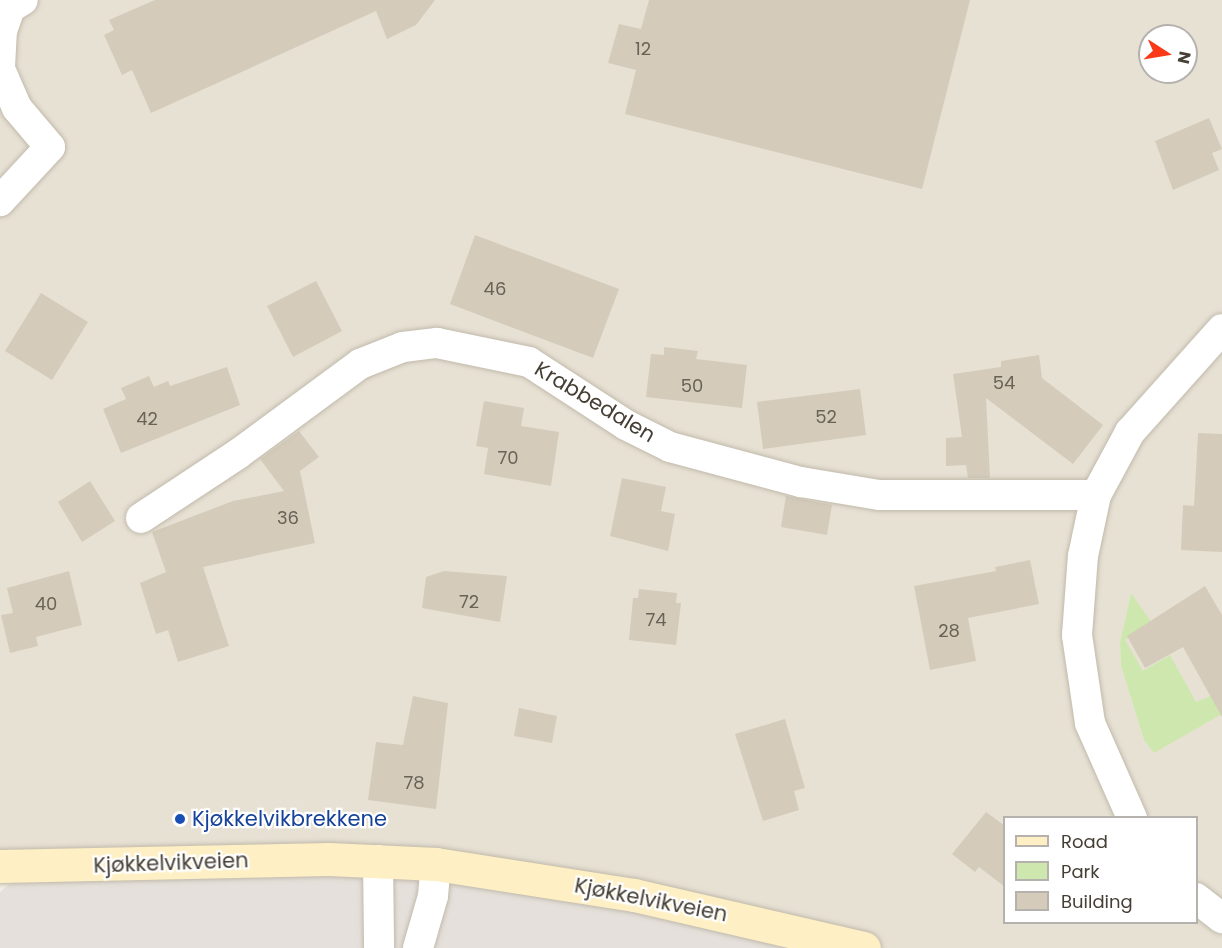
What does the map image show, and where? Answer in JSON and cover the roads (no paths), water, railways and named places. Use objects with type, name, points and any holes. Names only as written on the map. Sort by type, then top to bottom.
[{"type":"main road","name":"Kjøkkelvikveien","points":[[0,866],[378,860],[436,864],[634,895],[864,948]]},
{"type":"street","points":[[0,201],[50,147],[17,108],[0,68],[2,31],[10,8],[23,0]]},
{"type":"street","points":[[1131,816],[1090,723],[1077,635],[1083,556],[1096,495],[1130,432],[1222,329]]},
{"type":"street","name":"Krabbedalen","points":[[141,518],[238,454],[360,364],[403,347],[437,343],[529,362],[626,425],[670,447],[801,482],[879,495],[1096,495]]},
{"type":"street","points":[[378,860],[379,948]]},
{"type":"street","points":[[418,948],[433,896],[436,864]]},
{"type":"street","points":[[1198,899],[1222,918]]},
{"type":"place","name":"Kjøkkelvikbrekkene","points":[[180,819]]}]
